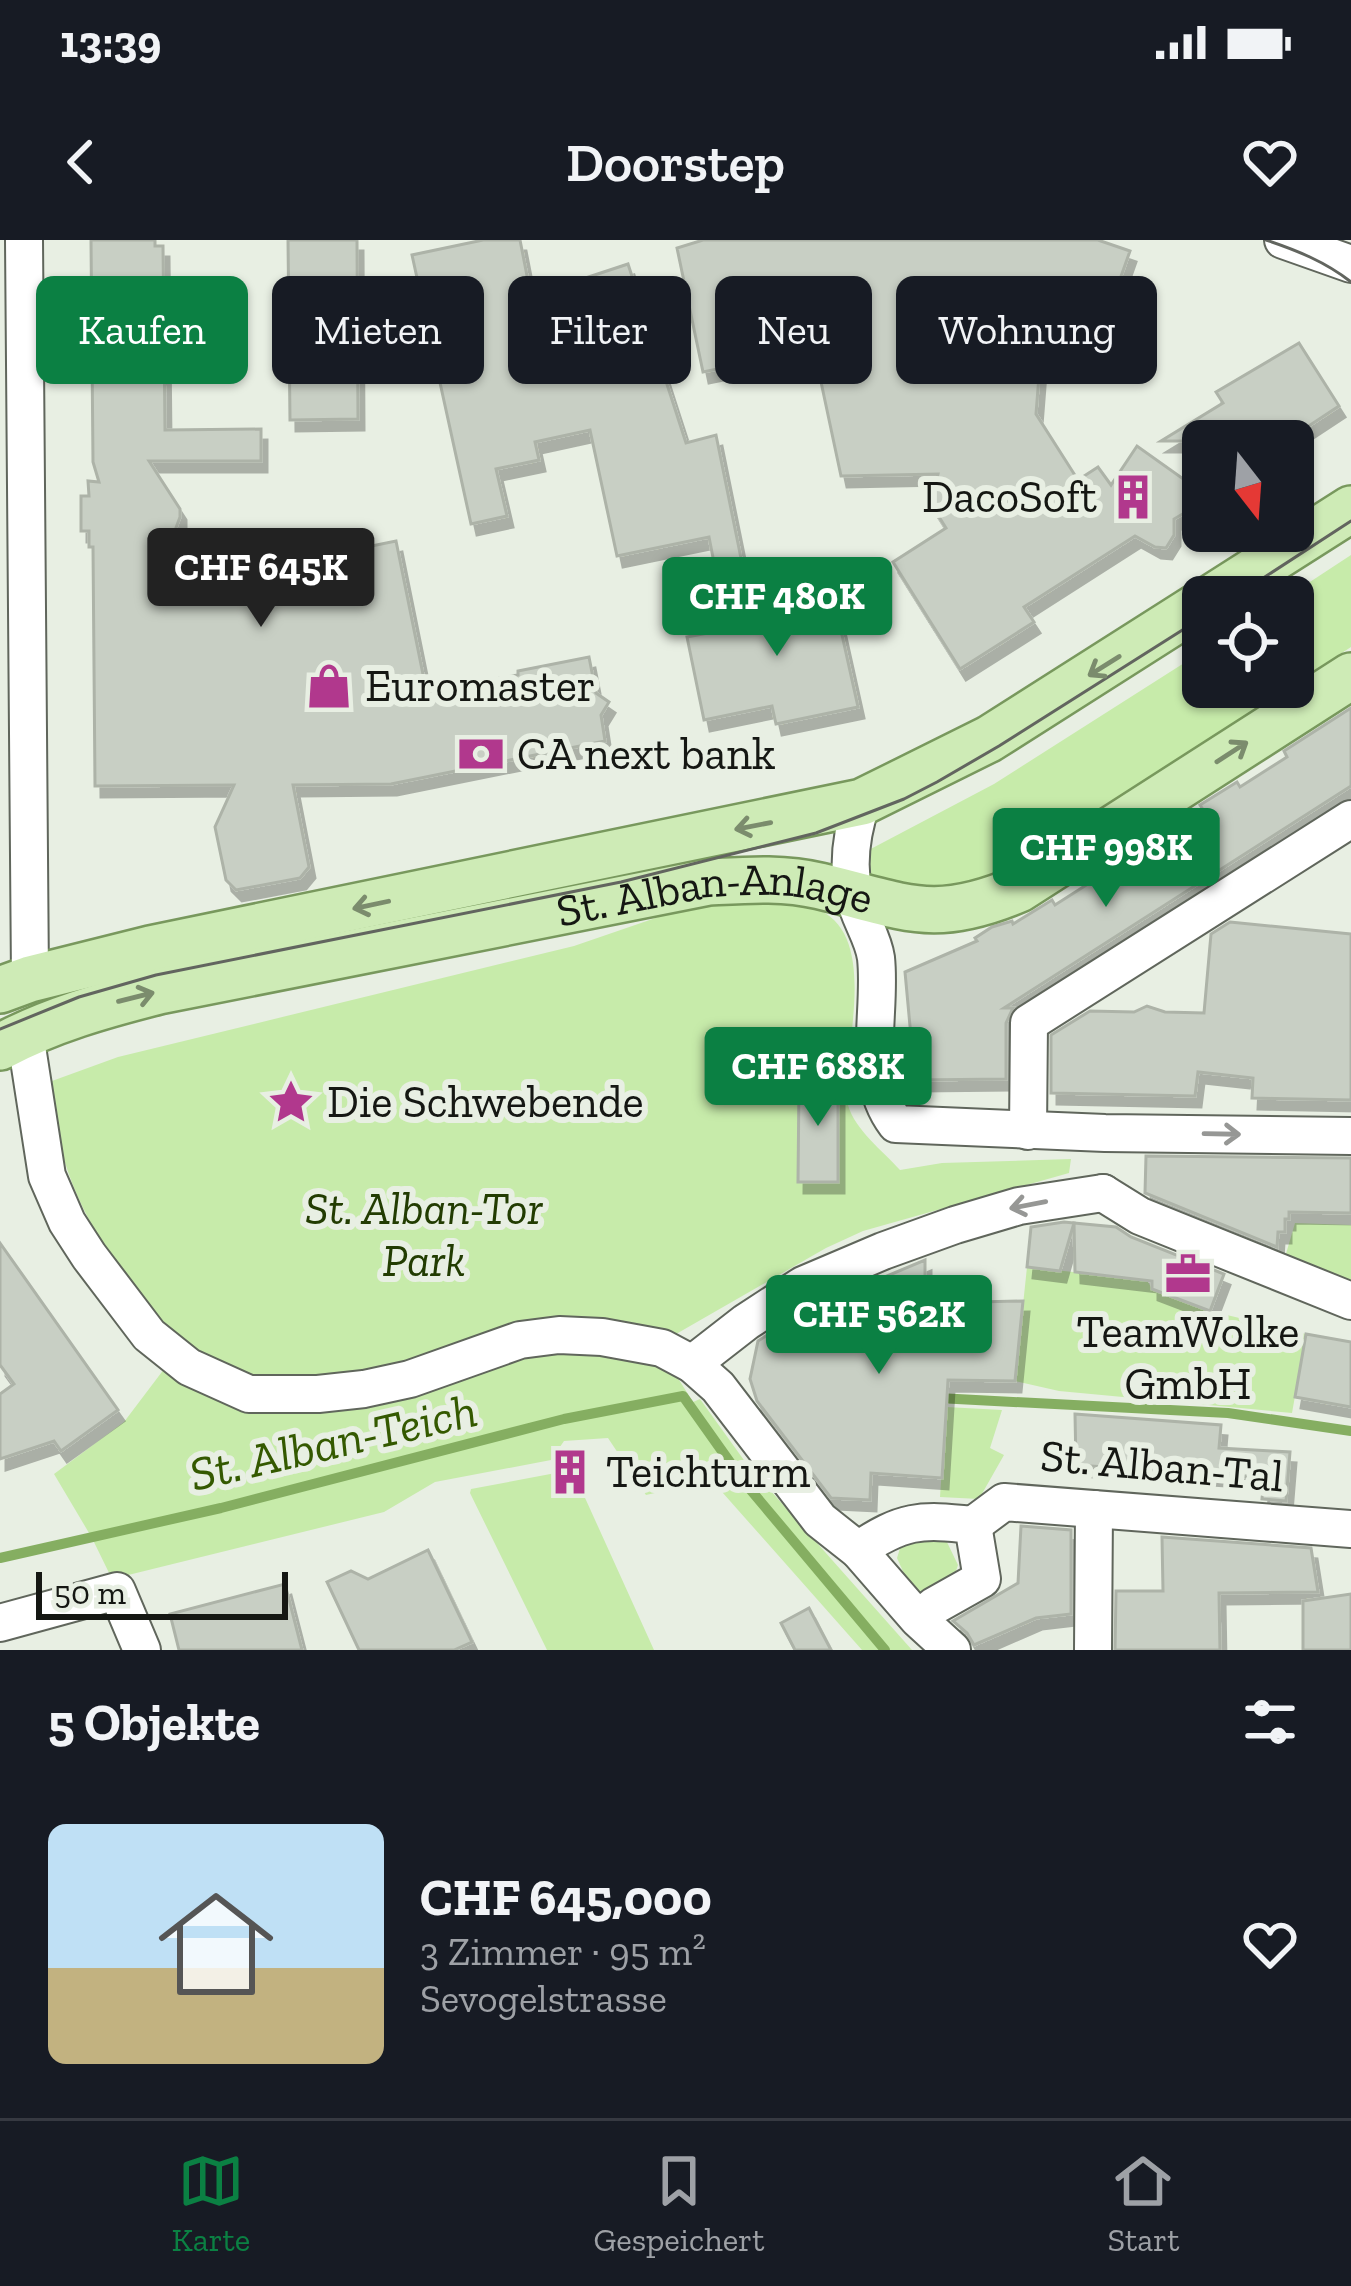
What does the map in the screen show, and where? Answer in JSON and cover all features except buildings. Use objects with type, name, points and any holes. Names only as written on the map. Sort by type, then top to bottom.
[{"type":"main road","points":[[1246,576],[1351,509]]},
{"type":"main road","name":"St. Alban-Anlage","points":[[15,984],[150,950],[862,802],[988,739],[1182,616]]},
{"type":"main road","name":"St. Alban-Anlage","points":[[8,1035],[159,991],[709,882],[777,879],[898,907],[926,911],[971,907],[1018,889],[1351,676]]},
{"type":"main road","points":[[8,1035],[15,984]]},
{"type":"street","points":[[15,984],[24,240]]},
{"type":"street","points":[[1283,240],[1351,264]]},
{"type":"street","points":[[862,802],[853,836],[854,896],[876,970],[876,1077],[884,1109],[896,1124],[1351,1136]]},
{"type":"street","points":[[1028,1131],[1029,1023],[1351,820]]},
{"type":"street","points":[[876,970],[898,907]]},
{"type":"street","points":[[8,1035],[47,1176],[67,1222],[149,1335],[189,1367],[249,1394],[318,1394],[410,1379],[520,1340],[602,1337],[662,1348],[717,1389],[820,1520],[858,1550],[952,1650]]},
{"type":"street","points":[[1103,1193],[1105,1133]]},
{"type":"street","points":[[717,1389],[746,1322],[803,1285],[955,1225],[1019,1206],[1103,1193],[1140,1216],[1351,1301]]},
{"type":"street","name":"St. Alban-Tal","points":[[858,1550],[890,1528],[932,1521],[973,1525],[1004,1502],[1351,1529]]},
{"type":"street","points":[[1094,1509],[1094,1650]]},
{"type":"street","points":[[918,1618],[982,1579],[973,1525]]},
{"type":"street","points":[[0,1623],[117,1591],[142,1650]]},
{"type":"green space","points":[[1351,555],[1351,647],[1314,671],[1314,579]]},
{"type":"green space","points":[[1182,664],[1182,708],[1257,708],[1041,849],[1039,862],[970,892],[874,882],[865,852],[994,784]]},
{"type":"green space","name":"St. Alban-Tor Park","points":[[731,903],[804,905],[831,917],[843,932],[855,990],[848,1105],[863,1132],[900,1170],[942,1163],[1071,1159],[1069,1173],[863,1231],[657,1345],[693,1402],[700,1399],[746,1463],[912,1650],[862,1650],[707,1475],[646,1495],[608,1438],[564,1441],[551,1460],[435,1482],[384,1512],[112,1579],[54,1474],[124,1422],[183,1344],[133,1286],[92,1225],[63,1157],[52,1081],[118,1057],[574,946],[673,912]]},
{"type":"green space","points":[[1295,1223],[1351,1225],[1351,1289],[1283,1264]]},
{"type":"green space","points":[[1027,1267],[1147,1280],[1152,1289],[1210,1311],[1306,1334],[1292,1413],[1059,1391],[1015,1381]]},
{"type":"green space","points":[[946,1407],[1002,1410],[990,1448],[1004,1455],[979,1499],[940,1497]]},
{"type":"green space","points":[[561,1472],[567,1487],[581,1489],[654,1650],[547,1650],[470,1493],[471,1489]]},
{"type":"green space","points":[[931,1531],[945,1538],[958,1565],[953,1580],[924,1593],[910,1587],[897,1558],[901,1545]]},
{"type":"waterway","name":"St. Alban-Teich","points":[[0,1558],[221,1508],[564,1419],[683,1396],[744,1482],[885,1650]]},
{"type":"waterway","name":"St. Alban-Teich","points":[[938,1398],[1228,1413],[1351,1431]]},
{"type":"tram line","points":[[1266,240],[1310,257],[1351,282]]},
{"type":"tram line","points":[[1266,576],[1351,521]]},
{"type":"tram line","points":[[0,1029],[79,997],[156,975],[621,882],[816,833],[937,782],[1182,630]]},
{"type":"place","name":"DacoSoft","points":[[1133,497]]},
{"type":"place","name":"Euromaster","points":[[329,686]]},
{"type":"place","name":"CA next bank","points":[[481,754]]},
{"type":"place","name":"Die Schwebende","points":[[291,1102]]},
{"type":"place","name":"TeamWolke GmbH","points":[[1188,1274]]},
{"type":"place","name":"Teichturm","points":[[570,1472]]}]
